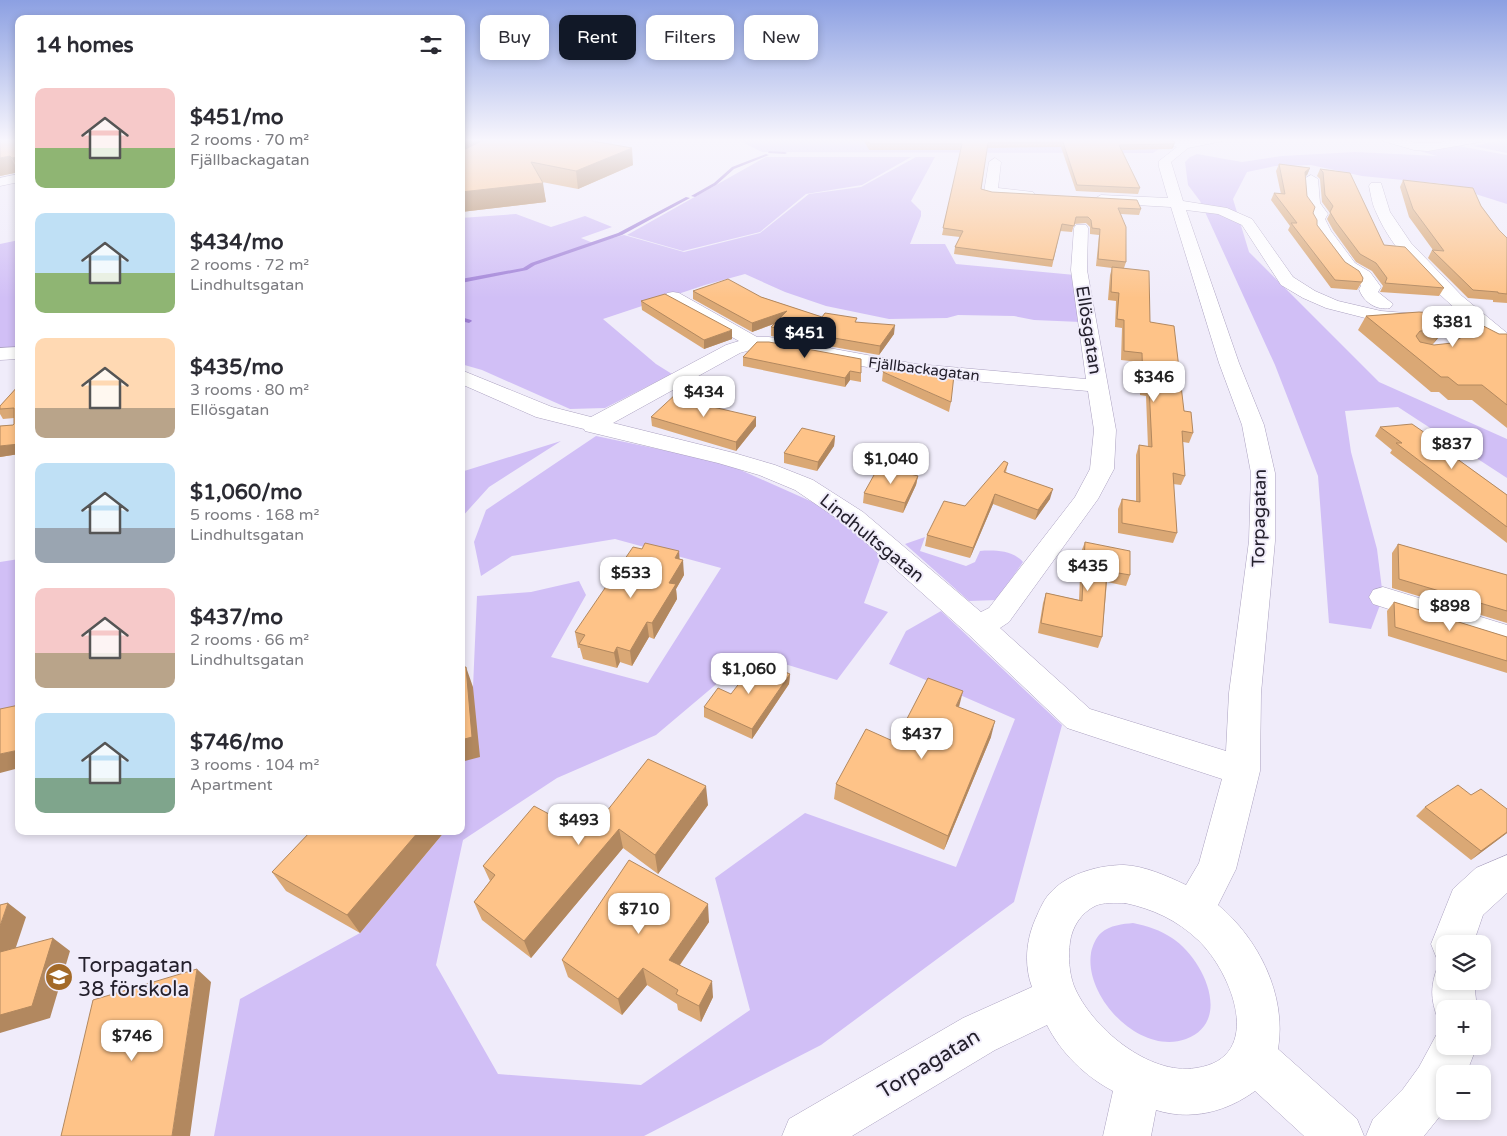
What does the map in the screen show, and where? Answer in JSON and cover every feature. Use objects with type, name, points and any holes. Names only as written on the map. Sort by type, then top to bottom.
[{"type":"street","points":[[991,192],[1039,195]]},
{"type":"street","name":"Torpagatan","points":[[1174,192],[1229,363],[1253,425],[1263,473],[1262,541],[1244,693],[1242,771],[1217,869],[1193,912]]},
{"type":"street","points":[[1312,192],[1313,203],[1322,214],[1318,219],[1323,227],[1323,231],[1349,266],[1364,276],[1364,279],[1372,286],[1368,288],[1370,294],[1384,304]]},
{"type":"street","points":[[1378,192],[1383,212],[1397,236],[1429,272],[1483,324],[1507,342]]},
{"type":"street","points":[[1087,198],[1177,204],[1216,209],[1238,216],[1247,222],[1287,281],[1297,288],[1333,305],[1389,318],[1483,324]]},
{"type":"street","name":"Ellösgatan","points":[[979,627],[999,615],[1086,499],[1102,469],[1105,430],[1079,270],[1081,228]]},
{"type":"street","points":[[673,297],[749,339],[752,343]]},
{"type":"street","name":"Fjällbackagatan","points":[[593,426],[613,412],[733,349],[752,343],[769,343],[916,370],[1098,386]]},
{"type":"street","points":[[0,354],[15,353]]},
{"type":"street","name":"Lindhultsgatan","points":[[465,379],[544,412],[593,426],[726,458],[767,470],[804,486],[854,518],[979,627],[1079,719],[1242,771]]},
{"type":"street","points":[[1383,597],[1507,636]]},
{"type":"street","points":[[1455,935],[1467,903],[1490,881],[1507,873]]},
{"type":"street","points":[[1125,884],[1138,886],[1163,894],[1193,912],[1222,937],[1248,974],[1257,1001],[1259,1015],[1258,1041],[1252,1057],[1240,1073],[1220,1087],[1180,1092],[1150,1086],[1120,1071],[1094,1050],[1072,1025],[1057,998],[1049,971],[1049,934],[1058,914],[1068,902],[1081,893],[1102,886],[1125,884]]},
{"type":"street","name":"Torpagatan","points":[[806,1136],[978,1034],[1057,998]]},
{"type":"street","points":[[1390,1136],[1422,1104],[1445,1069],[1451,1055]]},
{"type":"street","points":[[1252,1057],[1340,1136]]},
{"type":"street","points":[[1127,1136],[1139,1080]]},
{"type":"shaded area","points":[[704,192],[818,192],[806,194],[760,232],[683,251],[627,235]]},
{"type":"shaded area","points":[[824,192],[916,192],[911,201],[921,211],[921,216],[910,244],[945,244],[956,264],[1075,275],[1081,322],[1034,320],[1014,316],[958,315],[947,318],[889,319],[826,306],[785,292],[745,274],[705,285],[603,319],[656,364],[672,374],[605,408],[570,409],[482,370],[465,365],[465,218],[516,214],[551,227],[585,216],[612,227],[581,238],[593,243],[624,235],[684,252],[760,233],[809,194]]},
{"type":"shaded area","points":[[1193,192],[1237,192],[1233,199],[1249,252],[1379,382],[1507,439],[1507,478],[1398,407],[1345,411],[1351,452],[1377,549],[1383,597],[1371,629],[1329,623],[1318,476],[1275,365],[1200,201]]},
{"type":"shaded area","points":[[1469,192],[1507,192],[1507,204]]},
{"type":"shaded area","points":[[15,241],[15,347],[0,348],[0,244]]},
{"type":"shaded area","points":[[596,436],[725,463],[826,508],[881,556],[864,603],[888,612],[837,680],[752,654],[656,735],[557,778],[463,840],[436,965],[498,1074],[641,1085],[750,1010],[715,878],[805,813],[956,867],[1015,719],[889,664],[906,631],[941,611],[1062,725],[1014,902],[821,1045],[644,1136],[214,1136],[240,999],[360,933],[442,835],[465,835],[465,737],[473,687],[477,596],[531,592],[579,581],[586,595],[551,657],[648,683],[721,568],[615,539],[512,556],[481,576],[474,542],[486,510]]},
{"type":"shaded area","points":[[561,441],[489,487],[465,514],[465,471]]},
{"type":"shaded area","points":[[925,537],[920,551],[966,566],[975,562],[980,551],[1008,553],[1023,562],[997,600],[969,601],[905,544]]},
{"type":"shaded area","points":[[15,560],[15,714],[0,717],[0,562]]},
{"type":"shaded area","points":[[1133,923],[1144,925],[1172,938],[1194,959],[1202,974],[1211,1004],[1208,1018],[1200,1030],[1186,1039],[1168,1042],[1151,1039],[1134,1031],[1119,1019],[1106,1004],[1096,987],[1091,970],[1093,945],[1101,933],[1108,928]]},
{"type":"building","points":[[951,192],[992,192],[1137,200],[1141,209],[1118,208],[1126,227],[1126,262],[1098,259],[1100,229],[1092,228],[1091,220],[1088,217],[1076,217],[1074,226],[1062,224],[1053,260],[955,247],[963,231],[943,228]]},
{"type":"building","points":[[1285,192],[1307,192],[1307,196],[1315,207],[1313,213],[1317,220],[1317,225],[1345,262],[1359,271],[1363,278],[1362,282],[1335,280],[1291,223],[1297,223],[1274,193],[1285,194]]},
{"type":"building","points":[[1325,192],[1359,192],[1384,245],[1405,247],[1444,288],[1385,283],[1387,278],[1376,263],[1360,254],[1336,222],[1330,212],[1333,206]]},
{"type":"building","points":[[1407,192],[1475,192],[1481,206],[1507,238],[1507,294],[1473,290],[1432,250],[1444,251],[1413,209]]},
{"type":"building","points":[[1112,267],[1149,271],[1150,322],[1174,326],[1184,411],[1191,412],[1193,433],[1182,431],[1185,476],[1173,473],[1177,533],[1122,523],[1122,499],[1140,502],[1139,445],[1152,447],[1149,386],[1143,385],[1142,353],[1124,351],[1124,320],[1117,319],[1119,293],[1111,292]]},
{"type":"building","points":[[728,279],[761,297],[822,317],[825,313],[857,318],[855,322],[895,325],[880,346],[771,327],[787,311],[752,323],[693,291]]},
{"type":"building","points":[[665,294],[732,330],[704,340],[641,301]]},
{"type":"building","points":[[1419,312],[1462,315],[1499,334],[1507,334],[1507,405],[1482,385],[1458,385],[1448,377],[1441,377],[1366,316]],"holes":[[[1454,322],[1462,324],[1466,329],[1462,337],[1452,343],[1434,345],[1420,342],[1416,336],[1420,331],[1442,330],[1447,324]]]},
{"type":"building","points":[[757,342],[769,342],[861,359],[861,373],[850,371],[845,378],[743,357]]},
{"type":"building","points":[[884,368],[954,375],[951,402],[883,372]]},
{"type":"building","points":[[15,389],[15,444],[0,446],[0,426],[14,424],[14,408],[0,409],[0,406]]},
{"type":"building","points":[[677,393],[704,400],[700,404],[756,417],[736,442],[651,417]]},
{"type":"building","points":[[1412,424],[1507,495],[1507,527],[1396,443],[1402,443],[1380,427]]},
{"type":"building","points":[[802,428],[835,436],[818,462],[784,453]]},
{"type":"building","points":[[1004,461],[1008,463],[1004,472],[1053,489],[1038,510],[995,494],[973,548],[927,535],[944,501],[965,506]]},
{"type":"building","points":[[879,466],[918,476],[905,503],[864,493]]},
{"type":"building","points":[[1085,542],[1130,551],[1130,575],[1107,571],[1102,637],[1041,623],[1046,593],[1082,601]]},
{"type":"building","points":[[645,543],[679,551],[675,558],[683,560],[669,583],[676,584],[652,623],[647,622],[630,651],[617,647],[614,653],[579,644],[585,635],[575,632],[633,547],[642,549]]},
{"type":"building","points":[[1398,544],[1507,575],[1507,611],[1399,579]]},
{"type":"building","points":[[1394,602],[1507,637],[1507,661],[1395,627]]},
{"type":"building","points":[[757,660],[790,674],[752,729],[704,707],[718,688],[731,694]]},
{"type":"building","points":[[465,667],[466,667],[472,737],[465,739]]},
{"type":"building","points":[[928,678],[963,691],[956,706],[995,721],[948,836],[836,784],[866,729],[895,742]]},
{"type":"building","points":[[15,706],[15,751],[0,754],[0,709]]},
{"type":"building","points":[[648,759],[706,786],[655,855],[619,829],[524,941],[474,902],[495,875],[483,866],[534,806],[588,835]]},
{"type":"building","points":[[1458,785],[1471,795],[1481,789],[1507,809],[1507,832],[1481,851],[1425,807]]},
{"type":"building","points":[[307,835],[416,835],[347,915],[272,872]]},
{"type":"building","points":[[629,860],[708,904],[669,960],[712,981],[699,1006],[676,994],[678,990],[643,968],[618,999],[562,960]]},
{"type":"building","points":[[8,903],[0,926],[0,905]]},
{"type":"building","points":[[53,938],[32,1006],[0,1015],[0,952]]},
{"type":"building","points":[[197,969],[172,1136],[61,1136],[93,1000]]},
{"type":"waterway","points":[[693,196],[700,192]]},
{"type":"waterway","points":[[465,280],[525,269],[533,264],[620,234],[688,198]]},
{"type":"waterway","points":[[465,320],[469,321]]},
{"type":"place","name":"Torpagatan 38 förskola","points":[[59,977]]}]
